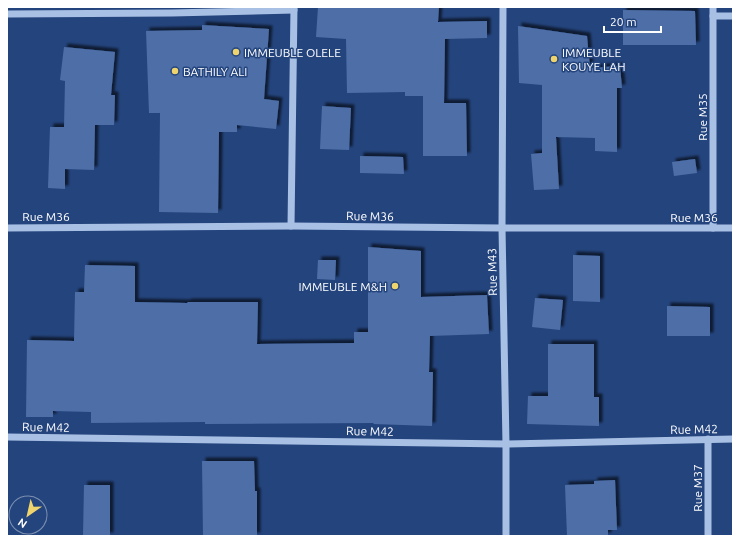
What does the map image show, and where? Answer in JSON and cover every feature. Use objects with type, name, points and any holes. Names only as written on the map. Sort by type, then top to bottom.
[{"type":"street","name":"Rue M43","points":[[504,7],[502,228],[506,536]]},
{"type":"street","name":"Rue M35","points":[[713,7],[713,228]]},
{"type":"street","points":[[7,14],[294,9],[291,226]]},
{"type":"street","points":[[713,16],[733,16]]},
{"type":"street","name":"Rue M36","points":[[7,228],[291,226],[733,228]]},
{"type":"street","name":"Rue M42","points":[[7,437],[506,444],[733,439]]},
{"type":"street","name":"Rue M37","points":[[708,439],[708,536]]},
{"type":"building","points":[[318,7],[439,7],[438,22],[487,21],[487,38],[445,39],[444,103],[466,103],[467,156],[423,156],[423,96],[405,96],[405,92],[347,93],[346,39],[316,37]]},
{"type":"building","points":[[623,10],[695,11],[696,45],[623,45]]},
{"type":"building","points":[[202,25],[269,29],[264,99],[279,101],[276,129],[237,125],[237,132],[219,132],[218,213],[159,212],[160,113],[149,113],[146,31],[202,30]]},
{"type":"building","points":[[518,26],[587,36],[590,68],[620,66],[622,88],[617,88],[617,152],[595,151],[595,138],[556,137],[559,189],[534,190],[531,154],[542,153],[542,85],[519,83]]},
{"type":"building","points":[[64,47],[115,52],[111,95],[115,95],[114,125],[95,125],[94,170],[65,169],[65,189],[48,188],[50,127],[64,127],[65,81],[60,80]]},
{"type":"building","points":[[322,106],[351,108],[349,150],[320,149]]},
{"type":"building","points":[[360,156],[403,157],[404,174],[360,173]]},
{"type":"building","points":[[695,159],[697,173],[674,176],[672,162]]},
{"type":"building","points":[[368,247],[421,251],[421,297],[487,295],[489,334],[430,336],[429,372],[433,372],[432,426],[373,424],[374,423],[91,423],[91,412],[53,411],[53,417],[26,417],[27,340],[74,341],[75,292],[84,292],[85,265],[135,266],[135,302],[258,302],[257,344],[354,343],[354,332],[368,332]]},
{"type":"building","points":[[573,255],[600,256],[600,302],[573,301]]},
{"type":"building","points":[[318,260],[336,260],[335,280],[317,279]]},
{"type":"building","points":[[535,298],[563,300],[560,330],[532,327]]},
{"type":"building","points":[[667,306],[710,307],[710,336],[667,336]]},
{"type":"building","points":[[548,344],[594,344],[594,397],[599,397],[599,426],[527,424],[528,396],[548,396]]},
{"type":"building","points":[[202,461],[254,461],[255,491],[257,491],[257,536],[203,536]]},
{"type":"building","points":[[615,480],[617,530],[608,530],[608,536],[567,536],[565,485],[594,484],[594,481]]},
{"type":"building","points":[[84,485],[110,485],[110,536],[83,536]]},
{"type":"place","name":"IMMEUBLE OLELE","points":[[236,52]]},
{"type":"place","name":"IMMEUBLE KOUYE LAH","points":[[554,59]]},
{"type":"place","name":"BATHILY ALI","points":[[175,71]]},
{"type":"place","name":"IMMEUBLE M&H","points":[[395,286]]}]
